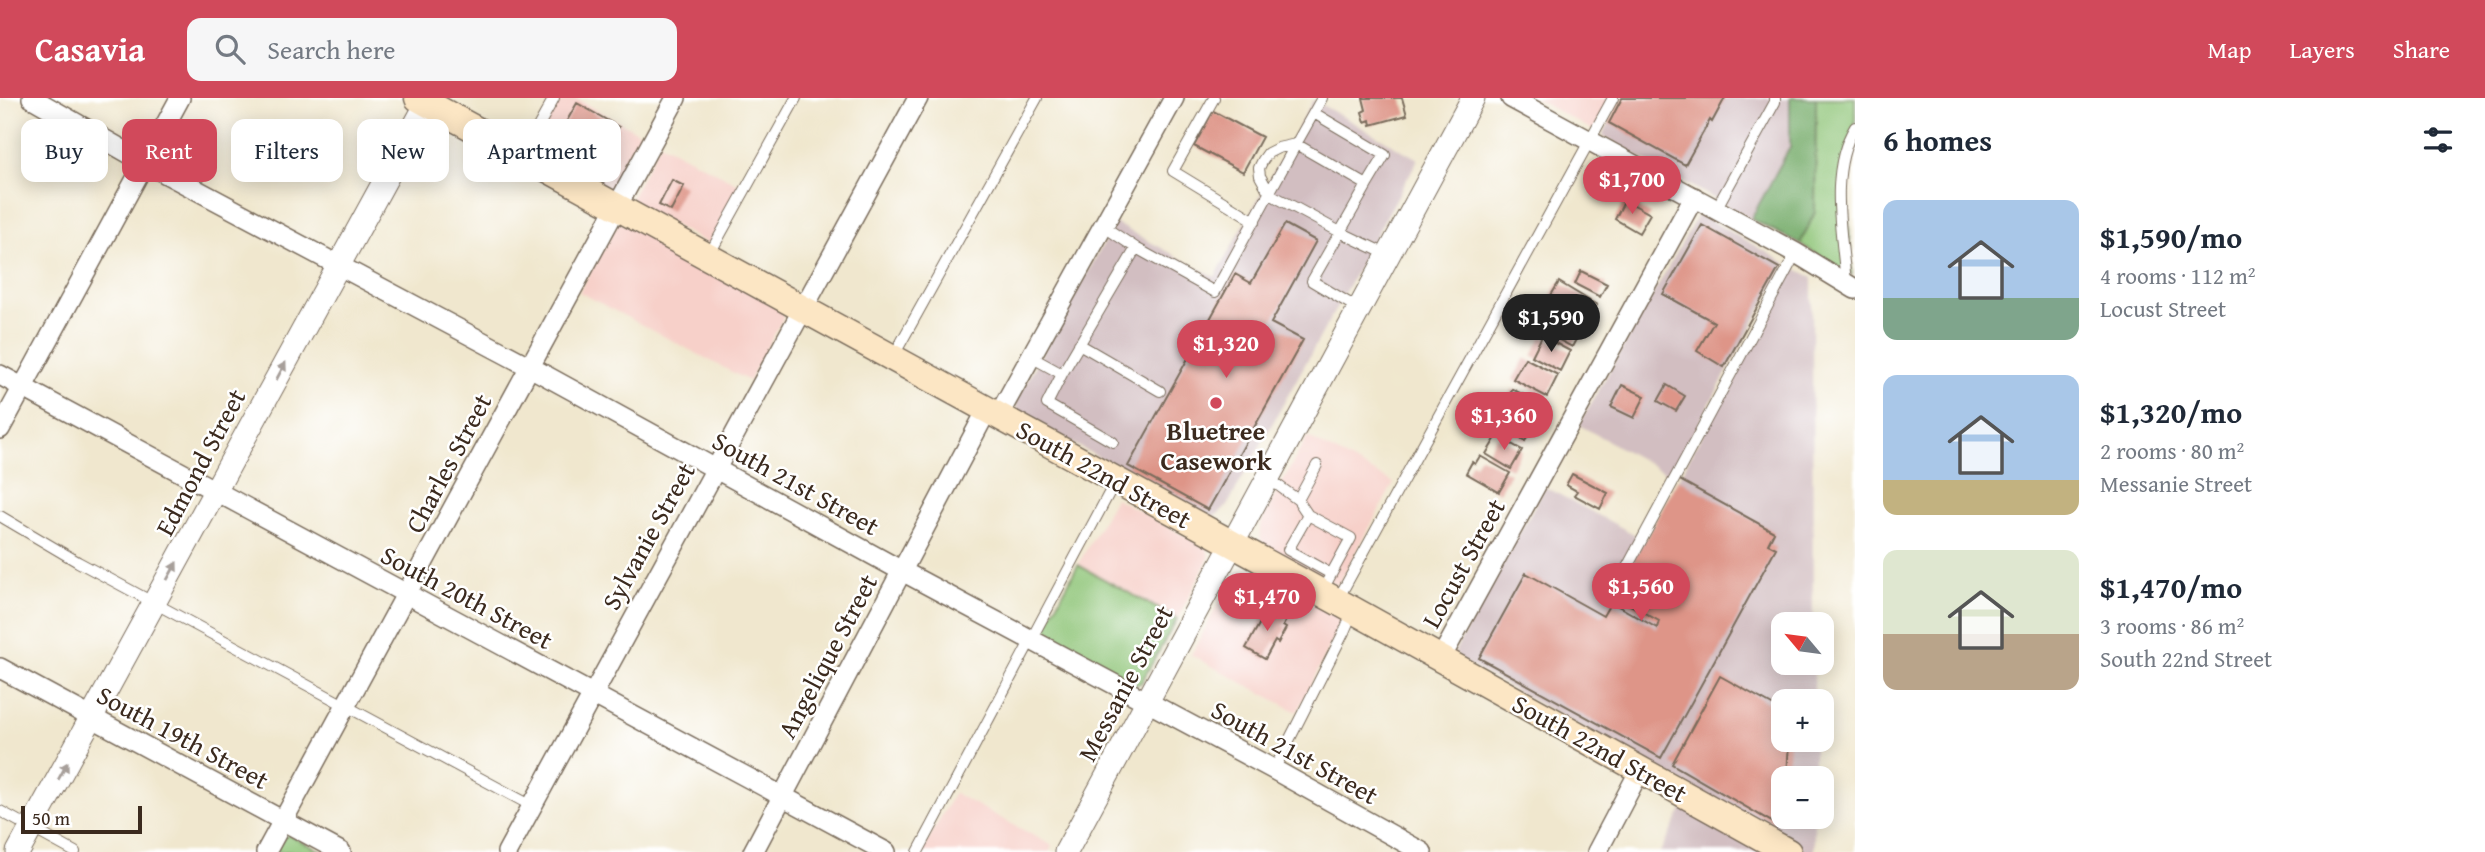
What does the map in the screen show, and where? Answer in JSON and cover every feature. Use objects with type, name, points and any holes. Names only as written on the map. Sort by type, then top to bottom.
[{"type":"main road","name":"South 22nd Street","points":[[425,100],[463,121]]},
{"type":"main road","name":"South 22nd Street","points":[[575,182],[1232,545],[1335,594],[1440,660],[1788,852]]},
{"type":"street","name":"South 21st Street","points":[[32,98],[122,149]]},
{"type":"street","points":[[168,119],[180,98]]},
{"type":"street","name":"Charles Street","points":[[266,852],[676,98]]},
{"type":"street","name":"Sylvanie Street","points":[[507,852],[918,98]]},
{"type":"street","name":"Angelique Street","points":[[753,852],[902,571],[992,413],[1031,356],[1174,98]]},
{"type":"street","name":"Messanie Street","points":[[1068,852],[1473,98]]},
{"type":"street","points":[[1511,98],[1695,197],[1851,286]]},
{"type":"street","name":"Edmond Street","points":[[18,852],[216,491],[425,100]]},
{"type":"street","points":[[0,429],[133,182]]},
{"type":"street","name":"South 21st Street","points":[[182,182],[530,367],[1422,852]]},
{"type":"street","name":"Locust Street","points":[[1440,660],[1695,197]]},
{"type":"street","name":"South 20th Street","points":[[0,375],[887,852]]},
{"type":"street","name":"South 19th Street","points":[[0,668],[341,852]]},
{"type":"street","points":[[1597,852],[1640,770]]},
{"type":"lane","points":[[542,119],[554,98]]},
{"type":"lane","points":[[709,256],[796,98]]},
{"type":"lane","points":[[892,358],[1037,98]]},
{"type":"lane","points":[[1214,98],[1173,171],[1255,221]]},
{"type":"lane","points":[[1103,226],[1136,248],[1215,292],[1322,98]]},
{"type":"lane","points":[[1335,594],[1613,98]]},
{"type":"lane","points":[[1716,209],[1775,98]]},
{"type":"lane","points":[[1314,113],[1385,155],[1312,281],[1359,309]]},
{"type":"lane","points":[[1851,286],[1839,198],[1841,161],[1855,127]]},
{"type":"lane","points":[[1367,185],[1296,144],[1278,148],[1263,160],[1259,168],[1260,176],[1270,194],[1388,255]]},
{"type":"lane","points":[[1113,442],[1047,404],[1136,248]]},
{"type":"lane","points":[[1618,584],[1796,253]]},
{"type":"lane","points":[[1079,344],[1160,391]]},
{"type":"lane","points":[[1031,356],[1062,374]]},
{"type":"lane","points":[[1298,500],[1317,465]]},
{"type":"lane","points":[[1268,478],[1298,500],[1308,514],[1351,538],[1335,594],[1278,762],[1271,768]]},
{"type":"lane","points":[[918,852],[1116,480]]},
{"type":"lane","points":[[1308,514],[1288,550],[1335,594]]},
{"type":"lane","points":[[0,516],[532,806]]},
{"type":"lane","points":[[0,811],[75,852]]},
{"type":"shaded area","points":[[558,98],[575,98],[614,119],[547,119]]},
{"type":"shaded area","points":[[1534,98],[1613,98],[1594,131]]},
{"type":"shaded area","points":[[1623,98],[1790,98],[1790,147],[1751,219],[1602,136]]},
{"type":"shaded area","points":[[1313,100],[1418,159],[1227,506],[1210,517],[1018,414],[1016,401],[1115,223],[1215,277]]},
{"type":"shaded area","points":[[621,123],[642,134],[621,171]]},
{"type":"shaded area","points":[[660,143],[740,185],[709,244],[635,205],[631,198]]},
{"type":"shaded area","points":[[595,182],[614,182],[611,188]]},
{"type":"shaded area","points":[[1697,216],[1704,217],[1786,263],[1671,476],[1579,425]]},
{"type":"shaded area","points":[[618,223],[626,223],[783,310],[783,318],[749,381],[579,292]]},
{"type":"shaded area","points":[[1793,267],[1812,277],[1813,612],[1771,612],[1771,676],[1814,676],[1814,689],[1771,689],[1771,752],[1814,752],[1814,766],[1771,766],[1771,829],[1814,829],[1814,852],[1805,852],[1460,660],[1455,651],[1545,487],[1645,540]]},
{"type":"shaded area","points":[[1307,437],[1394,483],[1338,585],[1265,546],[1261,540],[1260,529],[1264,516]]},
{"type":"shaded area","points":[[1115,498],[1207,548],[1209,558],[1177,619],[1078,565]]},
{"type":"shaded area","points":[[1239,572],[1260,574],[1343,620],[1297,712],[1191,655],[1232,578]]},
{"type":"shaded area","points":[[954,793],[1053,846],[1050,852],[922,852]]},
{"type":"shaded area","points":[[1684,806],[1766,852],[1660,852]]},
{"type":"green space","points":[[1790,98],[1816,98],[1815,212],[1800,244],[1751,219],[1790,147]]},
{"type":"green space","points":[[1816,98],[1855,98],[1855,142],[1846,170],[1852,275],[1800,244],[1815,212]]},
{"type":"green space","points":[[1078,565],[1177,619],[1141,683],[1135,685],[1041,634]]},
{"type":"green space","points":[[286,834],[323,852],[273,852]]},
{"type":"building","points":[[1363,98],[1402,98],[1407,115],[1371,125],[1370,120],[1365,122],[1362,112],[1366,110]]},
{"type":"building","points":[[1622,98],[1725,98],[1685,165],[1609,123]]},
{"type":"building","points":[[577,103],[605,119],[568,119]]},
{"type":"building","points":[[1213,111],[1262,137],[1243,172],[1194,146]]},
{"type":"building","points":[[672,180],[684,186],[671,211],[659,205]]},
{"type":"building","points":[[1625,200],[1650,214],[1639,233],[1615,219]]},
{"type":"building","name":"Bluetree Casework","points":[[1285,224],[1316,241],[1271,323],[1303,340],[1208,510],[1128,466],[1235,274],[1251,283]]},
{"type":"building","points":[[1702,225],[1779,268],[1724,367],[1697,351],[1714,322],[1663,294]]},
{"type":"building","points":[[1581,271],[1607,284],[1600,297],[1575,284]]},
{"type":"building","points":[[1559,282],[1597,305],[1584,325],[1547,302]]},
{"type":"building","points":[[1550,311],[1582,328],[1572,347],[1546,333],[1552,324],[1545,320]]},
{"type":"building","points":[[1542,336],[1570,351],[1560,371],[1532,356]]},
{"type":"building","points":[[1525,358],[1558,375],[1547,397],[1513,379]]},
{"type":"building","points":[[1622,385],[1645,396],[1634,418],[1611,407]]},
{"type":"building","points":[[1667,385],[1685,396],[1676,411],[1658,401]]},
{"type":"building","points":[[1512,389],[1548,407],[1542,419],[1506,401]]},
{"type":"building","points":[[1521,416],[1535,425],[1525,441],[1511,432]]},
{"type":"building","points":[[1497,436],[1522,450],[1511,469],[1486,454]]},
{"type":"building","points":[[1480,456],[1510,473],[1499,492],[1466,473],[1472,462],[1475,464]]},
{"type":"building","points":[[1572,474],[1608,493],[1600,509],[1574,495],[1577,491],[1566,485]]},
{"type":"building","points":[[1678,479],[1774,532],[1768,544],[1776,548],[1661,758],[1479,658],[1526,573],[1603,616],[1611,602],[1657,628],[1659,621],[1614,596]]},
{"type":"building","points":[[1268,608],[1287,618],[1283,626],[1286,628],[1278,643],[1275,641],[1265,659],[1246,648]]},
{"type":"building","points":[[1720,676],[1771,704],[1771,752],[1788,752],[1788,766],[1771,766],[1771,821],[1672,764]]},
{"type":"place","name":"Bluetree Casework","points":[[1216,403]]}]
